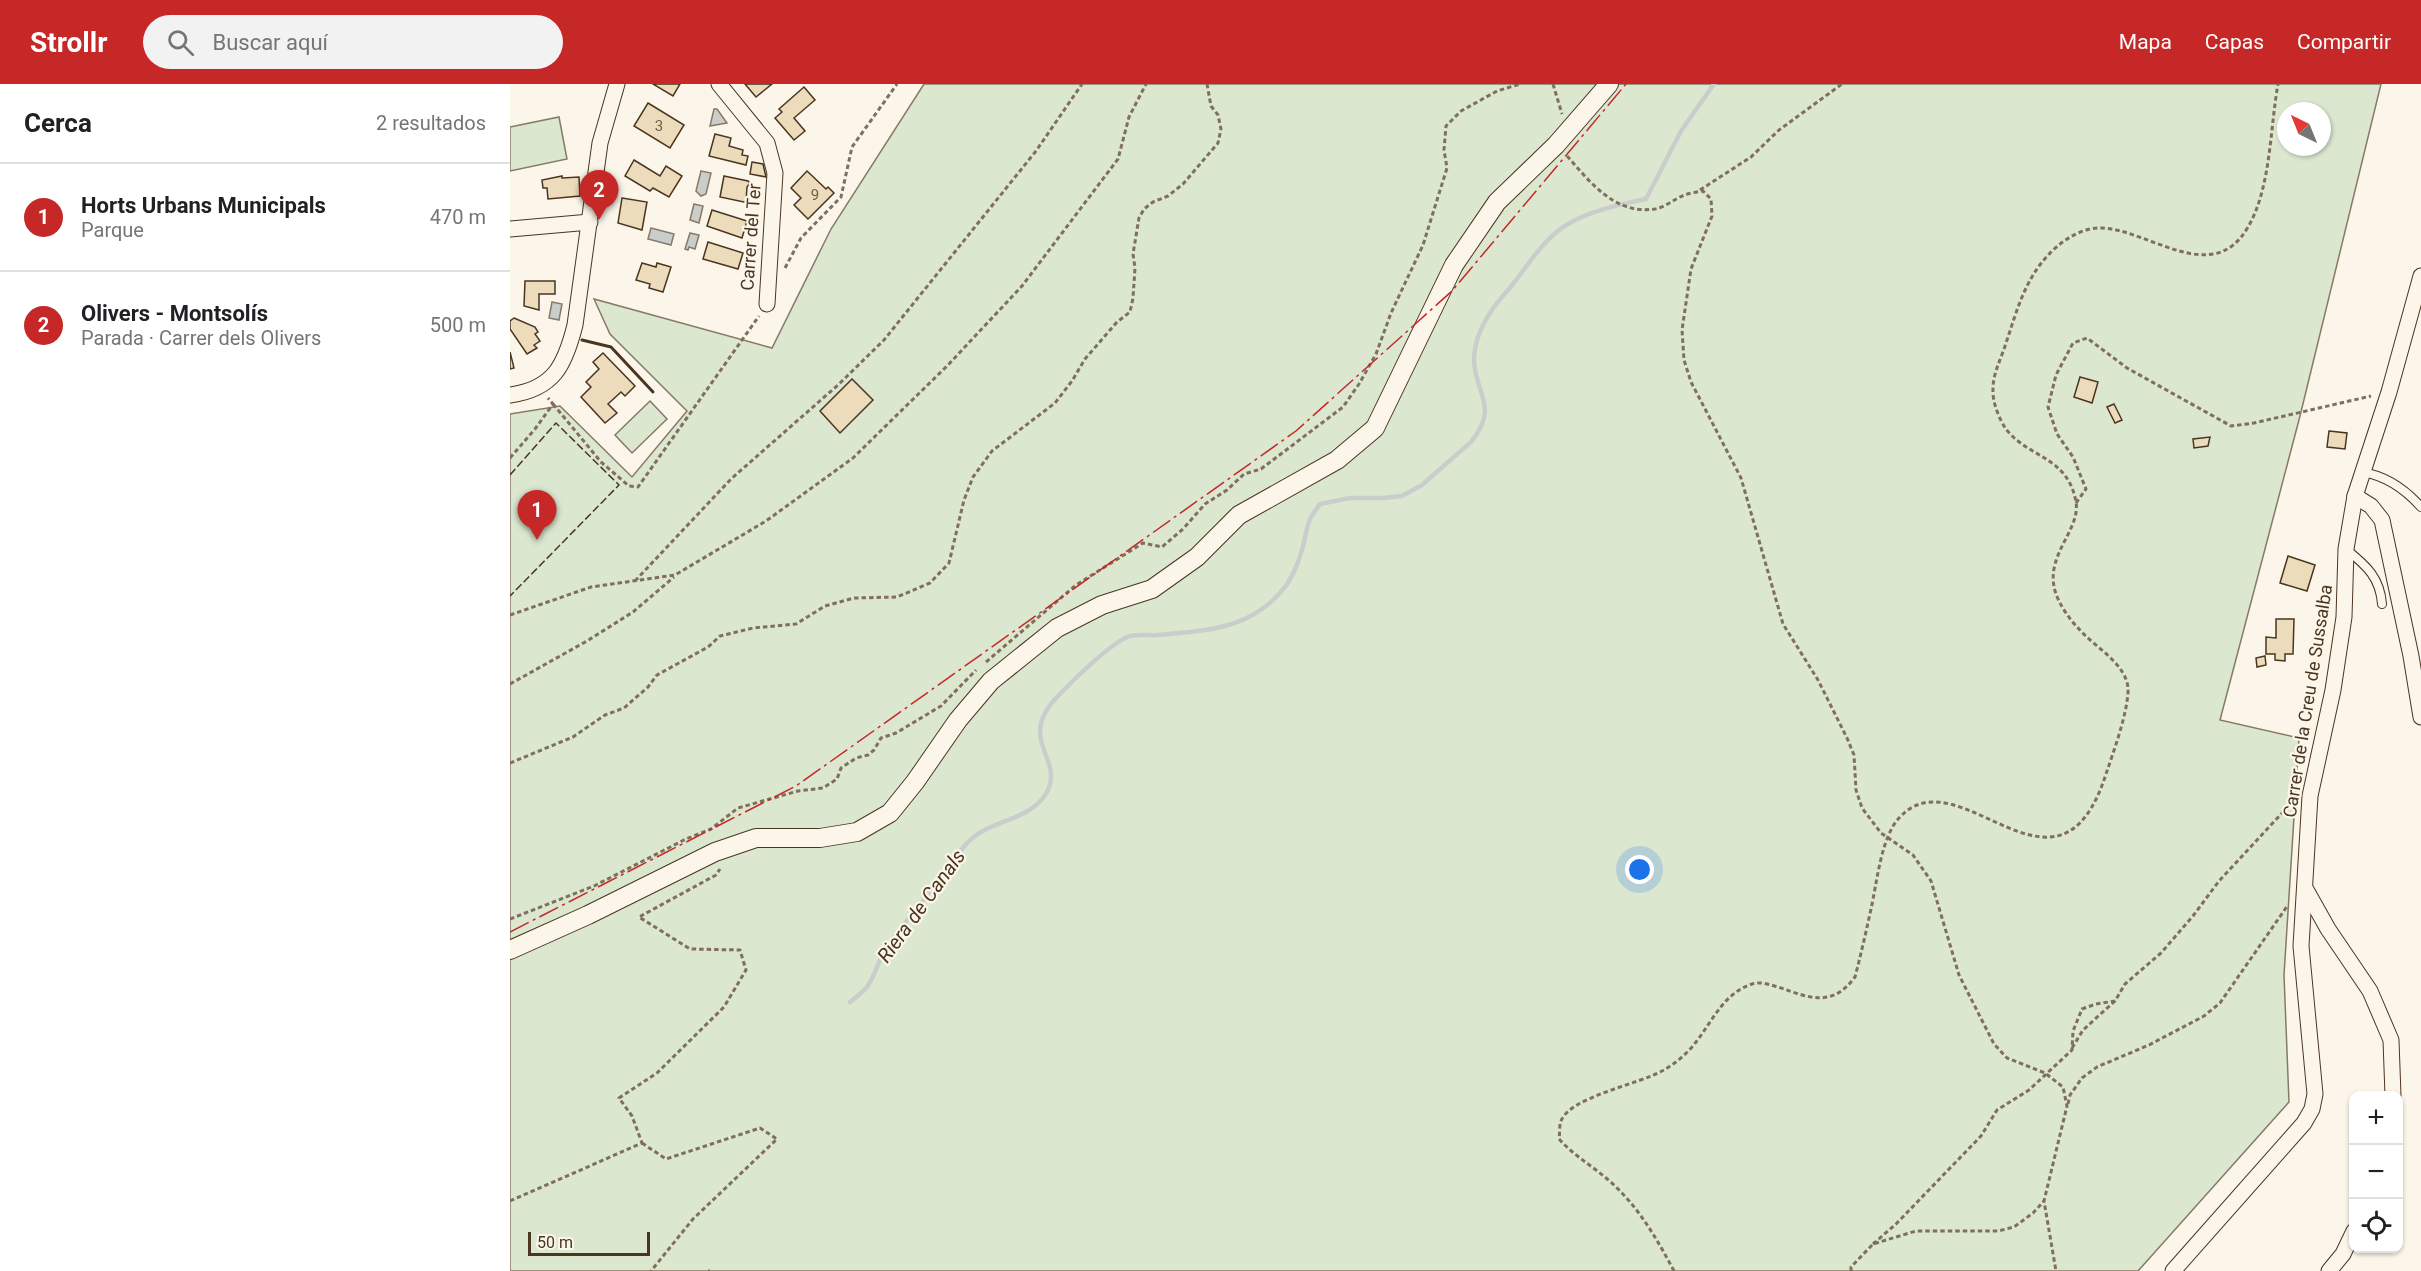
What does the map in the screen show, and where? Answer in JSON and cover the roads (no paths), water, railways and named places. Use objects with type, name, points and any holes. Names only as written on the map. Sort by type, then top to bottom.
[{"type":"street","points":[[510,395],[539,388],[554,375],[568,352],[575,325],[600,143],[617,84]]},
{"type":"street","name":"Carrer del Ter","points":[[719,84],[766,142],[775,173],[767,304]]},
{"type":"street","points":[[510,950],[588,915],[715,852],[756,838],[820,838],[857,832],[890,813],[915,782],[958,720],[991,681],[1057,628],[1102,605],[1152,589],[1197,557],[1239,515],[1337,460],[1376,428],[1454,265],[1497,202],[1556,145],[1609,84]]},
{"type":"street","points":[[510,229],[590,222]]},
{"type":"street","name":"Carrer de la Creu de Sussalba","points":[[2174,1271],[2304,1123],[2312,1109],[2315,1094],[2301,946],[2310,796],[2333,690],[2344,617],[2346,549],[2355,496],[2389,392],[2421,276]]},
{"type":"street","points":[[2355,496],[2371,506],[2382,520],[2411,656],[2421,717]]},
{"type":"street","points":[[2304,887],[2328,929],[2370,991],[2391,1040],[2393,1091]]},
{"type":"street","points":[[2329,1271],[2343,1254],[2349,1241]]},
{"type":"lane","points":[[2361,472],[2384,478],[2421,507]]},
{"type":"lane","points":[[2346,549],[2365,565],[2381,588],[2382,604]]},
{"type":"waterway","name":"Riera de Canals","points":[[850,1002],[867,987],[890,942],[968,842],[977,834],[1031,809],[1047,792],[1051,780],[1040,737],[1041,725],[1046,711],[1072,681],[1110,648],[1127,637],[1211,629],[1243,620],[1258,612],[1272,601],[1290,579],[1301,554],[1310,519],[1320,504],[1350,498],[1402,496],[1422,485],[1471,442],[1484,419],[1485,409],[1475,372],[1475,348],[1492,309],[1537,252],[1559,230],[1577,219],[1596,212],[1646,199],[1681,131],[1714,84]]},
{"type":"place","name":"Olivers - Montsolís","points":[[599,220]]},
{"type":"place","name":"Horts Urbans Municipals","points":[[537,540]]}]
